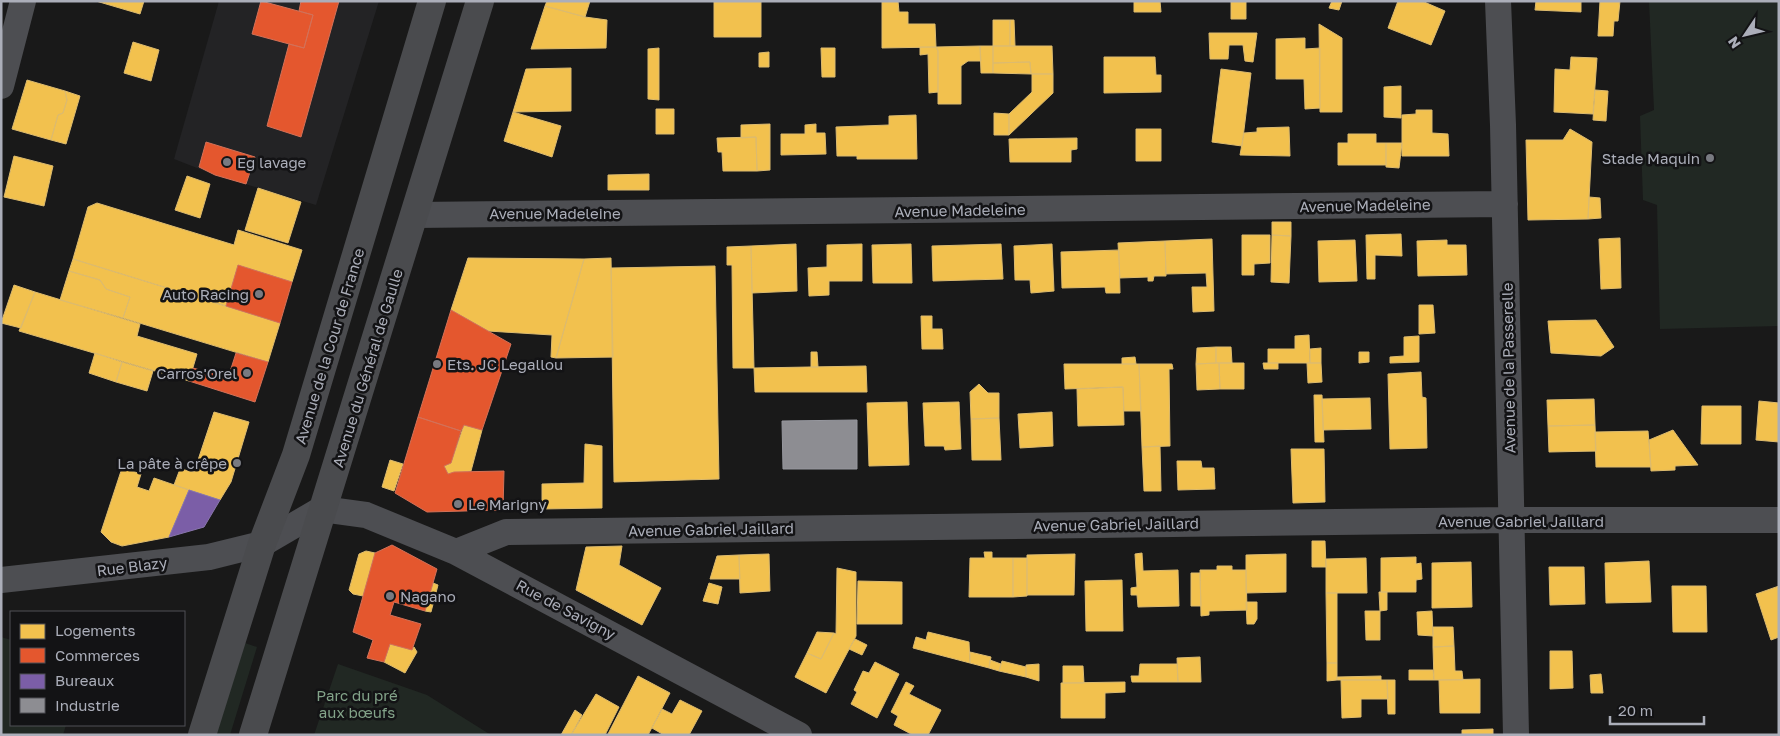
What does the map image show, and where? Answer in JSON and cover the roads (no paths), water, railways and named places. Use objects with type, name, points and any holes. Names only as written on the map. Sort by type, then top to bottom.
[{"type":"main road","name":"Avenue de la Cour de France","points":[[202,735],[262,544],[296,456],[432,1]]},
{"type":"main road","name":"Avenue du Général de Gaulle","points":[[253,735],[480,1]]},
{"type":"street","points":[[1,86],[23,1]]},
{"type":"street","name":"Avenue de la Passerelle","points":[[1498,1],[1505,204],[1510,520],[1516,735]]},
{"type":"street","name":"Avenue Madeleine","points":[[414,215],[1505,204]]},
{"type":"street","points":[[262,544],[322,509]]},
{"type":"street","name":"Rue de Savigny","points":[[322,509],[366,515],[456,552],[800,735]]},
{"type":"street","name":"Avenue Gabriel Jaillard","points":[[456,552],[506,532],[1510,520],[1779,520]]},
{"type":"street","name":"Rue Blazy","points":[[1,580],[209,557],[262,544]]},
{"type":"place","name":"Stade Maquin","points":[[1710,158]]},
{"type":"place","name":"Eg lavage","points":[[227,162]]},
{"type":"place","name":"Auto Racing","points":[[259,294]]},
{"type":"place","name":"Ets. JC Legallou","points":[[437,364]]},
{"type":"place","name":"Carros'Orel","points":[[247,373]]},
{"type":"place","name":"La pâte à crêpe","points":[[237,463]]},
{"type":"place","name":"Le Marigny","points":[[458,504]]},
{"type":"place","name":"Nagano","points":[[390,596]]},
{"type":"park label","name":"Parc du pré aux bœufs","points":[[357,704]]}]
